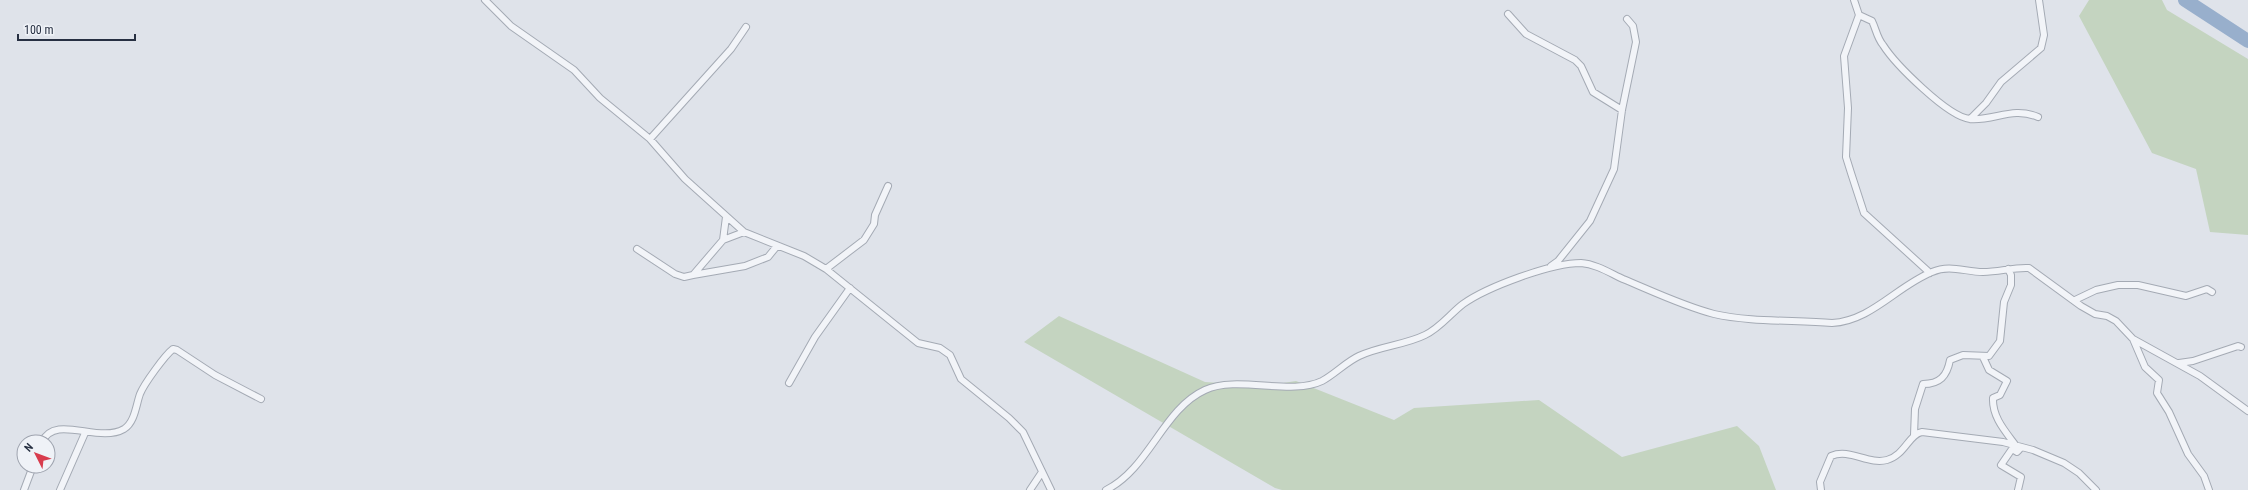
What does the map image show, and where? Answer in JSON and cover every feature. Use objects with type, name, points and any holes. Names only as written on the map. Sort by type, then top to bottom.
[{"type":"street","points":[[485,0],[511,26],[574,70],[600,98],[650,139],[685,179],[744,232],[804,256],[826,269],[920,344],[940,348],[950,355],[961,379],[1009,418],[1023,432],[1051,490]]},
{"type":"street","points":[[1854,0],[1859,15],[1844,56],[1848,108],[1846,156],[1850,173],[1864,213],[1930,273]]},
{"type":"street","points":[[1970,119],[1986,103],[2001,82],[2041,48],[2044,35],[2038,0]]},
{"type":"street","points":[[1508,14],[1526,34],[1575,60],[1581,66],[1593,92],[1622,110]]},
{"type":"street","points":[[1859,15],[1872,21],[1878,38],[1886,50],[1932,96],[1955,114],[1970,119],[2013,112],[2023,112],[2038,118]]},
{"type":"street","points":[[1544,269],[1558,261],[1590,221],[1614,169],[1622,110],[1636,42],[1633,26],[1627,19]]},
{"type":"street","points":[[650,139],[731,49],[746,27]]},
{"type":"street","points":[[826,269],[864,240],[874,224],[875,215],[888,186]]},
{"type":"street","points":[[723,240],[726,217]]},
{"type":"street","points":[[693,275],[723,240],[744,232]]},
{"type":"street","points":[[637,249],[675,274],[684,277],[745,266],[768,257],[777,246]]},
{"type":"street","points":[[1106,490],[1126,475],[1151,448],[1179,410],[1204,390],[1217,385],[1229,384],[1297,385],[1322,381],[1358,356],[1424,336],[1437,328],[1459,307],[1473,297],[1544,269],[1561,264],[1583,263],[1596,266],[1644,288],[1715,314],[1743,318],[1832,323],[1846,322],[1859,318],[1930,273],[1950,267],[1983,272],[2029,268],[2095,314],[2107,316],[2116,321],[2133,339],[2200,376],[2248,412]]},
{"type":"street","points":[[1914,435],[1915,409],[1923,384],[1934,384],[1944,377],[1948,371],[1950,360],[1958,356],[1968,354],[1983,357],[1994,352],[2000,341],[2004,302],[2011,285],[2011,275],[2008,269]]},
{"type":"street","points":[[2075,300],[2096,290],[2118,285],[2138,285],[2186,296],[2207,289],[2212,292]]},
{"type":"street","points":[[789,383],[815,337],[850,288]]},
{"type":"street","points":[[2133,339],[2145,367],[2159,380],[2157,394],[2192,461],[2204,476],[2209,490]]},
{"type":"street","points":[[2177,363],[2193,361],[2238,346],[2241,347]]},
{"type":"street","points":[[47,434],[56,428],[85,433],[113,432],[128,426],[133,417],[141,393],[173,349],[177,350],[215,375],[261,399]]},
{"type":"street","points":[[1983,357],[1989,370],[2007,381],[2000,395],[1993,398],[1993,405],[1996,418],[2019,450],[2017,452],[2012,449],[2001,466],[2021,478],[2018,490]]},
{"type":"street","points":[[1821,490],[1820,482],[1831,456],[1845,454],[1872,460],[1887,460],[1902,451],[1914,435],[1922,432],[2003,442],[2017,447],[2033,450],[2064,463],[2079,472],[2096,490]]},
{"type":"street","points":[[60,490],[85,433]]},
{"type":"street","points":[[1030,490],[1042,472]]},
{"type":"street","points":[[24,490],[29,474]]},
{"type":"green space","points":[[2089,0],[2162,0],[2167,10],[2248,59],[2248,235],[2210,232],[2196,169],[2152,153],[2079,16]]},
{"type":"green space","points":[[1059,316],[1205,382],[1264,386],[1296,381],[1394,420],[1414,408],[1539,400],[1622,457],[1737,426],[1759,446],[1776,490],[1282,490],[1275,488],[1024,342]]},
{"type":"waterway","points":[[2185,0],[2248,41]]}]
